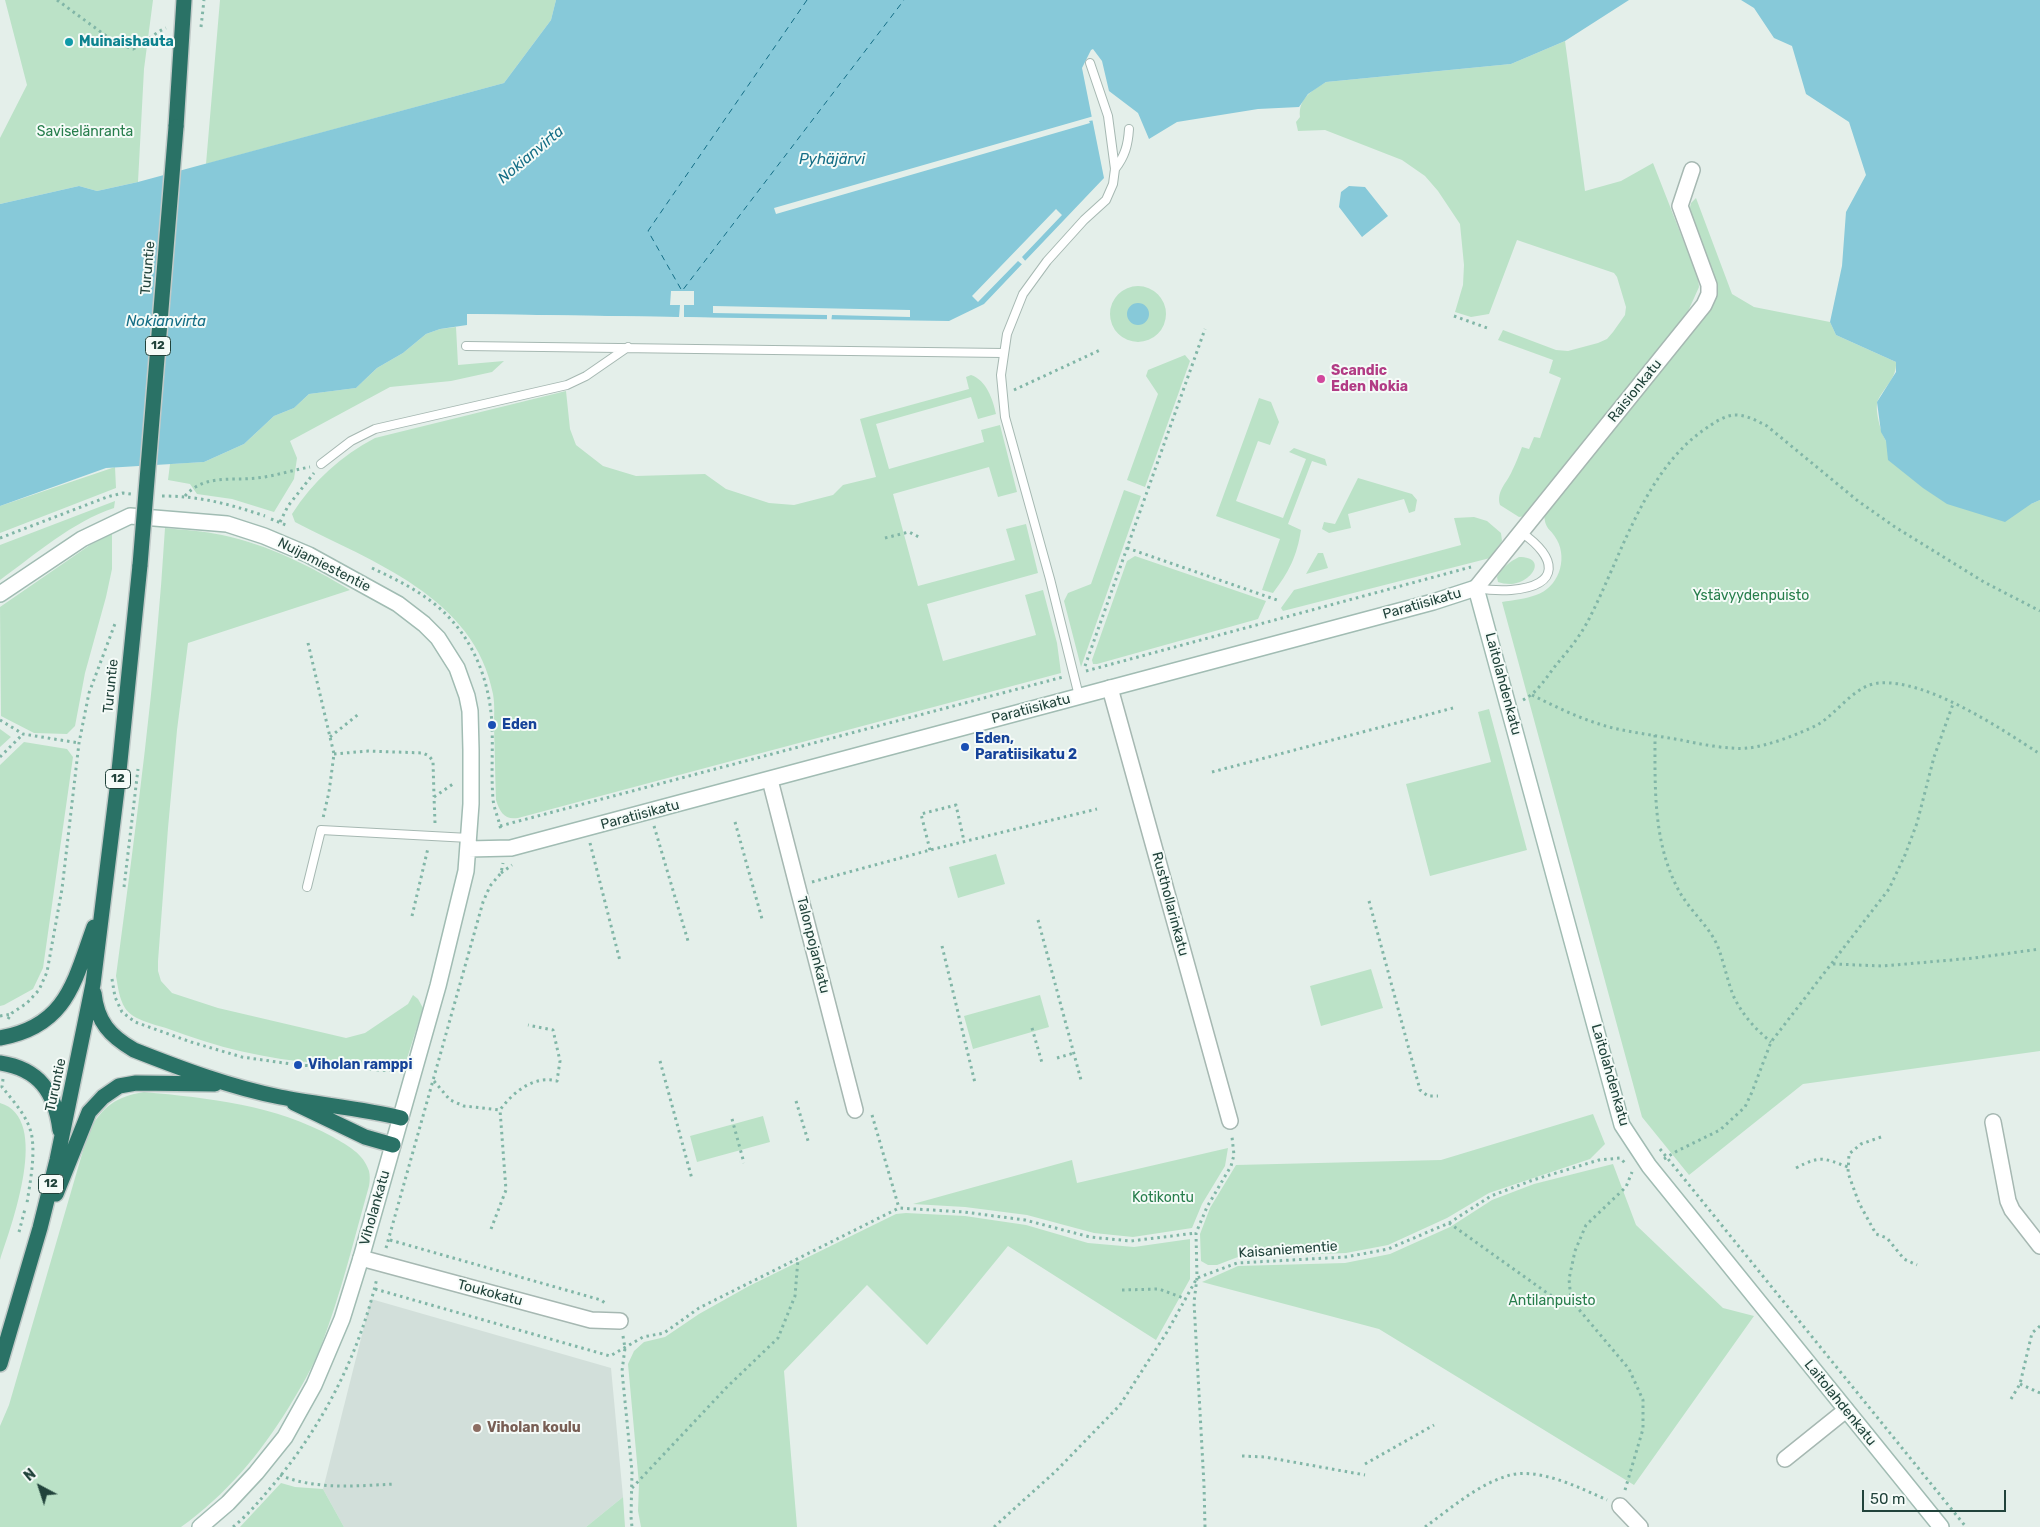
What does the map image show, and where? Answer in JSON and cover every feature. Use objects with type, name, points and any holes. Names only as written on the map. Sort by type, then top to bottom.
[{"type":"highway","name":"Turuntie","points":[[0,1364],[40,1228],[61,1140],[93,984],[104,900],[140,565],[176,127],[184,0]]},
{"type":"highway","points":[[3,1037],[23,1033],[39,1025],[53,1014],[66,998],[76,978],[104,900]]},
{"type":"highway","points":[[93,984],[95,1004],[99,1017],[121,1043],[134,1050],[226,1084],[281,1097],[340,1105],[401,1118]]},
{"type":"highway","points":[[3,1063],[26,1070],[38,1078],[47,1088],[56,1111],[61,1140]]},
{"type":"highway","points":[[40,1228],[63,1178],[85,1121],[103,1097],[119,1086],[136,1083],[226,1084]]},
{"type":"highway","points":[[281,1097],[365,1137],[393,1145]]},
{"type":"street","name":"Raisionkatu","points":[[1476,588],[1698,313],[1709,294],[1709,285],[1680,206],[1692,170]]},
{"type":"street","name":"Nuijamiestentie","points":[[0,594],[82,539],[130,516],[227,524],[264,536],[309,555],[398,604],[424,624],[438,638],[450,656],[462,682],[470,711],[471,750],[468,844]]},
{"type":"street","name":"Paratiisikatu","points":[[468,844],[511,848],[1433,602],[1476,588]]},
{"type":"street","name":"Laitolahdenkatu","points":[[1476,588],[1622,1125],[1649,1166],[1941,1527]]},
{"type":"street","name":"Rusthollarinkatu","points":[[1110,688],[1230,1121]]},
{"type":"street","name":"Talonpojankatu","points":[[770,780],[855,1110]]},
{"type":"street","name":"Viholankatu","points":[[200,1527],[228,1503],[262,1466],[285,1437],[314,1386],[342,1319],[413,1076],[455,921],[468,844]]},
{"type":"street","points":[[1993,1122],[2008,1201],[2012,1210],[2040,1246]]},
{"type":"street","name":"Toukokatu","points":[[361,1258],[592,1320],[620,1320]]},
{"type":"street","points":[[1785,1459],[1846,1410]]},
{"type":"street","points":[[1620,1506],[1640,1527]]},
{"type":"lane","points":[[1079,696],[1050,579],[1005,418],[1001,375],[1007,334],[1023,294],[1047,261],[1084,220],[1106,200],[1113,184],[1115,169],[1108,116],[1090,63]]},
{"type":"lane","points":[[1115,169],[1123,158],[1128,145],[1129,129]]},
{"type":"lane","points":[[466,346],[1003,353]]},
{"type":"lane","points":[[321,464],[351,441],[375,429],[566,385],[586,376],[628,347]]},
{"type":"lane","points":[[1476,588],[1511,590],[1535,585],[1549,572],[1549,563],[1545,554],[1536,543],[1522,533]]},
{"type":"lane","points":[[307,887],[321,830],[468,844]]},
{"type":"path","points":[[57,0],[116,43],[134,49],[143,45],[155,32],[166,28]]},
{"type":"path","points":[[1454,316],[1490,329]]},
{"type":"path","points":[[1205,328],[1083,671],[1473,566]]},
{"type":"path","points":[[1002,396],[1100,350]]},
{"type":"path","points":[[1520,691],[1522,700],[1532,695],[1572,646],[1589,620],[1646,499],[1677,454],[1698,434],[1717,421],[1734,415],[1752,417],[1767,426],[1858,501],[1895,527],[1984,582],[2040,610]]},
{"type":"path","points":[[185,496],[194,486],[218,480],[258,478],[321,464]]},
{"type":"path","points":[[280,522],[288,506],[321,464]]},
{"type":"path","points":[[885,538],[909,532],[921,538]]},
{"type":"path","points":[[1127,548],[1278,600]]},
{"type":"path","points":[[3,1037],[6,1023],[12,1014],[28,1003],[39,990],[47,972],[62,889],[79,743],[89,693],[117,617]]},
{"type":"path","points":[[308,642],[334,754],[321,830]]},
{"type":"path","points":[[500,826],[1074,674]]},
{"type":"path","points":[[1532,695],[1568,712],[1613,728],[1704,745],[1748,748],[1783,739],[1817,725],[1837,711],[1864,687],[1878,683],[1922,689],[2001,729],[2040,754]]},
{"type":"path","points":[[1668,1158],[1677,1151],[1720,1130],[1744,1107],[1752,1092],[1771,1042],[1888,889],[1905,855],[1917,823],[1934,757],[1953,704]]},
{"type":"path","points":[[1212,772],[1453,708]]},
{"type":"path","points":[[330,736],[360,713]]},
{"type":"path","points":[[0,720],[24,734],[79,743]]},
{"type":"path","points":[[0,757],[24,734]]},
{"type":"path","points":[[1655,735],[1655,795],[1659,832],[1666,866],[1680,893],[1718,945],[1733,995],[1743,1012],[1756,1030],[1771,1042]]},
{"type":"path","points":[[334,754],[368,751],[422,753],[429,756],[433,761],[434,797]]},
{"type":"path","points":[[124,889],[136,801],[139,762]]},
{"type":"path","points":[[453,776],[453,784]]},
{"type":"path","points":[[930,850],[922,814],[956,806],[964,841]]},
{"type":"path","points":[[798,886],[964,841],[1097,809]]},
{"type":"path","points":[[735,822],[762,919]]},
{"type":"path","points":[[653,826],[688,941]]},
{"type":"path","points":[[590,842],[620,961]]},
{"type":"path","points":[[1369,901],[1420,1090],[1428,1096],[1438,1096]]},
{"type":"path","points":[[1038,920],[1081,1080]]},
{"type":"path","points":[[942,946],[976,1083]]},
{"type":"path","points":[[1832,964],[1883,966],[1974,958],[2040,949]]},
{"type":"path","points":[[112,977],[115,996],[122,1012],[136,1022],[191,1042],[242,1057],[298,1065],[393,1070],[434,1081],[450,1100],[464,1106],[500,1110]]},
{"type":"path","points":[[0,1016],[12,1014]]},
{"type":"path","points":[[492,1229],[506,1190],[500,1110],[507,1101],[526,1086],[546,1078],[557,1081],[560,1061],[553,1030],[528,1025]]},
{"type":"path","points":[[1032,1028],[1042,1063]]},
{"type":"path","points":[[1056,1058],[1074,1053]]},
{"type":"path","points":[[660,1061],[692,1178]]},
{"type":"path","points":[[3,1063],[2,1087],[19,1107],[32,1136],[27,1202],[17,1241]]},
{"type":"path","points":[[796,1101],[809,1144]]},
{"type":"path","points":[[872,1114],[898,1208]]},
{"type":"path","points":[[732,1119],[744,1163]]},
{"type":"path","points":[[1205,1527],[1194,1302],[1197,1278],[1196,1233],[1207,1207],[1231,1166],[1234,1155],[1230,1121]]},
{"type":"path","points":[[1880,1137],[1861,1144],[1850,1154],[1848,1173],[1859,1203],[1876,1234],[1886,1238],[1904,1259],[1918,1265]]},
{"type":"path","points":[[1657,1145],[1966,1527]]},
{"type":"path","name":"Kaisaniementie","points":[[1197,1278],[1237,1263],[1346,1257],[1388,1249],[1449,1222],[1491,1196],[1533,1180],[1599,1160],[1620,1158],[1632,1172]]},
{"type":"path","points":[[1796,1168],[1813,1159],[1824,1158],[1848,1167]]},
{"type":"path","points":[[1425,1527],[1480,1489],[1508,1475],[1530,1474],[1573,1484],[1620,1506],[1643,1429],[1643,1400],[1629,1369],[1571,1300],[1569,1279],[1575,1251],[1586,1225],[1626,1187],[1632,1172],[1649,1166]]},
{"type":"path","points":[[374,1289],[610,1356],[643,1337],[664,1333],[699,1308],[898,1208],[964,1212],[1025,1220],[1090,1237],[1131,1241],[1196,1233]]},
{"type":"path","points":[[1449,1222],[1550,1295],[1571,1300]]},
{"type":"path","points":[[390,1240],[602,1300],[620,1320]]},
{"type":"path","points":[[631,1489],[727,1387],[778,1338],[795,1296],[798,1259]]},
{"type":"path","points":[[994,1527],[1056,1471],[1120,1405],[1167,1332],[1197,1278]]},
{"type":"path","points":[[1122,1290],[1159,1289],[1186,1299]]},
{"type":"path","points":[[2011,1400],[2020,1384],[2032,1332],[2040,1326]]},
{"type":"path","points":[[625,1348],[622,1371],[632,1472],[632,1527]]},
{"type":"path","points":[[2020,1384],[2040,1393]]},
{"type":"path","points":[[1365,1464],[1434,1425]]},
{"type":"path","points":[[1242,1456],[1265,1457],[1365,1475]]},
{"type":"path","points":[[262,1466],[294,1482],[351,1487],[394,1484]]},
{"type":"shaded area","name":"Viholan koulu","points":[[371,1299],[611,1368],[623,1497],[586,1527],[344,1527],[323,1489]]},
{"type":"green space","name":"Saviselänranta","points":[[5,0],[153,0],[144,69],[138,182],[97,191],[79,186],[0,204],[0,138],[27,85]]},
{"type":"green space","points":[[220,0],[556,0],[551,20],[504,83],[206,164]]},
{"type":"green space","points":[[1565,41],[1585,191],[1621,181],[1653,163],[1698,278],[1699,287],[1685,318],[1525,516],[1519,517],[1500,505],[1499,495],[1522,447],[1529,449],[1534,437],[1540,438],[1561,378],[1549,373],[1553,360],[1498,340],[1503,330],[1556,350],[1568,351],[1607,339],[1625,315],[1626,307],[1617,277],[1614,273],[1517,240],[1489,314],[1471,317],[1455,312],[1463,285],[1464,265],[1460,224],[1438,191],[1425,176],[1402,160],[1325,130],[1298,131],[1296,122],[1300,117],[1301,105],[1307,96],[1326,82],[1511,64]]},
{"type":"green space","name":"Ystävyydenpuisto","points":[[1696,198],[1732,294],[1754,307],[1830,322],[1836,335],[1896,362],[1895,373],[1877,404],[1879,421],[1886,441],[2031,504],[2040,500],[2040,1051],[1803,1084],[1689,1175],[1642,1117],[1502,602],[1536,595],[1544,591],[1555,580],[1561,564],[1560,548],[1547,526],[1544,513],[1716,299],[1717,289],[1689,211],[1691,203]]},
{"type":"green space","points":[[1138,286],[1149,288],[1158,294],[1164,303],[1166,314],[1164,325],[1158,334],[1149,340],[1138,342],[1127,340],[1118,334],[1112,325],[1110,314],[1112,303],[1118,294],[1127,288]]},
{"type":"green space","points":[[456,327],[458,365],[504,361],[492,372],[451,381],[390,387],[290,441],[297,458],[294,479],[274,512],[232,499],[197,494],[190,484],[168,480],[170,464],[204,462],[244,444],[274,416],[294,408],[309,394],[356,388],[377,368],[403,353],[426,334],[440,329]]},
{"type":"green space","points":[[1185,355],[1190,361],[1145,487],[1127,480],[1158,394],[1146,376],[1148,370]]},
{"type":"green space","points":[[971,375],[976,377],[985,386],[991,396],[996,414],[978,419],[971,397],[876,424],[889,469],[984,442],[981,430],[1000,425],[1017,492],[998,497],[989,467],[893,494],[918,586],[1015,560],[1006,529],[1026,524],[1038,573],[927,604],[943,661],[1036,635],[1025,595],[1043,590],[1057,643],[1061,673],[518,818],[509,818],[503,814],[496,800],[493,694],[482,660],[465,632],[443,607],[416,587],[387,568],[295,522],[292,514],[309,491],[329,470],[339,461],[375,438],[566,391],[570,429],[576,445],[603,466],[636,476],[705,474],[726,489],[769,503],[794,505],[833,495],[843,485],[876,477],[860,419],[969,389],[966,377]]},
{"type":"green space","points":[[1259,398],[1271,402],[1279,422],[1270,445],[1258,441],[1236,501],[1283,518],[1306,459],[1289,452],[1294,448],[1325,459],[1327,466],[1312,461],[1288,524],[1301,530],[1295,556],[1284,578],[1273,593],[1262,590],[1280,539],[1216,516]]},
{"type":"green space","points":[[115,467],[116,488],[0,533],[0,506]]},
{"type":"green space","points":[[1358,478],[1412,494],[1417,500],[1415,511],[1409,513],[1404,499],[1348,514],[1351,528],[1329,533],[1322,529],[1324,522],[1335,524]]},
{"type":"green space","points":[[1124,490],[1141,496],[1081,667],[1064,601],[1068,593],[1091,584]]},
{"type":"green space","points":[[115,501],[114,508],[69,530],[0,580],[0,545]]},
{"type":"green space","points":[[1474,517],[1487,521],[1501,533],[1502,541],[1490,558],[1283,611],[1281,608],[1294,590],[1461,545],[1454,518]]},
{"type":"green space","points":[[165,528],[215,534],[256,544],[304,565],[350,590],[188,643],[177,730],[168,828],[158,961],[161,981],[172,993],[218,1008],[346,1038],[365,1033],[408,1004],[413,995],[418,999],[423,1008],[404,1068],[383,1065],[331,1064],[281,1059],[242,1052],[144,1021],[133,1016],[123,1004],[116,976],[151,696]]},
{"type":"green space","points":[[112,534],[112,569],[85,673],[75,726],[67,734],[34,733],[1,716],[0,607],[90,545]]},
{"type":"green space","points":[[1318,553],[1323,553],[1328,568],[1306,574]]},
{"type":"green space","points":[[1135,556],[1266,601],[1258,619],[1093,664],[1092,660],[1127,561]]},
{"type":"green space","points":[[1519,557],[1528,558],[1533,561],[1535,566],[1530,575],[1518,583],[1498,582],[1497,577],[1502,570]]},
{"type":"green space","points":[[1489,709],[1527,850],[1430,876],[1406,784],[1491,762],[1478,712]]},
{"type":"green space","points":[[0,729],[11,737],[0,747]]},
{"type":"green space","points":[[24,742],[67,749],[73,757],[43,968],[33,989],[0,1006],[0,765]]},
{"type":"green space","points":[[996,854],[1005,884],[958,898],[949,867]]},
{"type":"green space","points":[[1371,969],[1383,1008],[1321,1026],[1310,986]]},
{"type":"green space","points":[[1040,995],[1049,1027],[973,1049],[964,1016]]},
{"type":"green space","points":[[144,1092],[217,1100],[288,1117],[333,1137],[363,1159],[369,1171],[369,1184],[335,1307],[311,1369],[278,1424],[241,1473],[213,1501],[181,1527],[0,1527],[0,1426],[9,1405],[89,1130],[111,1104],[125,1097]]},
{"type":"green space","points":[[0,1103],[15,1113],[23,1129],[26,1150],[19,1199],[0,1260]]},
{"type":"green space","points":[[1593,1114],[1605,1144],[1590,1159],[1489,1193],[1447,1218],[1388,1245],[1346,1253],[1238,1257],[1217,1265],[1208,1265],[1201,1261],[1200,1234],[1210,1208],[1236,1165],[1441,1160]]},
{"type":"green space","points":[[763,1116],[770,1142],[697,1162],[690,1136]]},
{"type":"green space","name":"Kotikontu","points":[[1228,1148],[1225,1166],[1202,1204],[1192,1228],[1133,1237],[1094,1233],[1027,1215],[965,1207],[913,1204],[1072,1160],[1077,1183]]},
{"type":"green space","name":"Antilanpuisto","points":[[1613,1164],[1636,1225],[1723,1308],[1754,1316],[1634,1485],[1379,1329],[1202,1282],[1238,1266],[1345,1263],[1390,1254],[1450,1227],[1492,1200],[1534,1184]]},
{"type":"green space","points":[[896,1214],[965,1216],[1026,1225],[1088,1243],[1134,1247],[1190,1239],[1190,1279],[1156,1340],[1008,1246],[927,1345],[867,1285],[784,1371],[797,1527],[641,1527],[638,1511],[639,1484],[628,1364],[634,1351],[644,1342],[665,1337],[699,1314],[749,1286]]},
{"type":"green space","points":[[281,1483],[295,1487],[323,1489],[344,1527],[240,1527]]},
{"type":"green space","points":[[623,1497],[625,1527],[586,1527]]},
{"type":"water","name":"Pyhäjärvi","points":[[556,0],[1629,0],[1565,41],[1511,64],[1326,82],[1308,94],[1299,107],[1258,109],[1177,122],[1149,139],[1138,113],[1109,91],[1102,61],[1093,49],[1082,68],[1104,178],[984,304],[949,321],[467,314],[467,325],[440,329],[426,334],[403,353],[377,368],[356,388],[309,394],[294,408],[274,416],[244,444],[204,462],[106,468],[0,506],[0,204],[79,186],[97,191],[138,182],[504,83],[551,20]]},
{"type":"water","points":[[1741,0],[2040,0],[2040,500],[2005,522],[1947,504],[1923,488],[1888,460],[1886,441],[1881,432],[1877,402],[1896,372],[1896,362],[1836,335],[1830,322],[1842,266],[1846,212],[1866,175],[1849,122],[1806,94],[1792,46],[1774,38],[1754,8]]},
{"type":"water","points":[[1349,186],[1365,187],[1388,216],[1362,237],[1339,207],[1341,192]]},
{"type":"water","points":[[1138,303],[1148,310],[1149,314],[1142,324],[1138,325],[1128,318],[1127,314],[1134,304]]},
{"type":"pier","points":[[1094,116],[1095,120],[1089,121],[1090,123],[776,214],[774,208]]},
{"type":"pier","points":[[1056,209],[1062,215],[1022,257],[1027,263],[1024,266],[1018,261],[978,302],[972,296]]},
{"type":"pier","points":[[671,291],[694,291],[694,305],[684,305],[684,317],[713,318],[713,320],[469,316],[469,326],[467,328],[467,314],[679,317],[680,305],[670,305]]},
{"type":"pier","points":[[713,306],[910,310],[910,317],[832,315],[831,323],[827,323],[827,315],[713,313]]},
{"type":"ferry route","points":[[807,0],[648,231],[682,291],[904,0]]},
{"type":"place","name":"Muinaishauta","points":[[69,42]]},
{"type":"place","name":"Scandic Eden Nokia","points":[[1321,379]]},
{"type":"place","name":"Eden","points":[[492,725]]},
{"type":"place","name":"Eden, Paratiisikatu 2","points":[[965,747]]},
{"type":"place","name":"Viholan ramppi","points":[[298,1065]]},
{"type":"place","name":"Viholan koulu","points":[[477,1428]]},
{"type":"water label","name":"Nokianvirta","points":[[531,155]]},
{"type":"water label","name":"Nokianvirta","points":[[166,322]]}]
